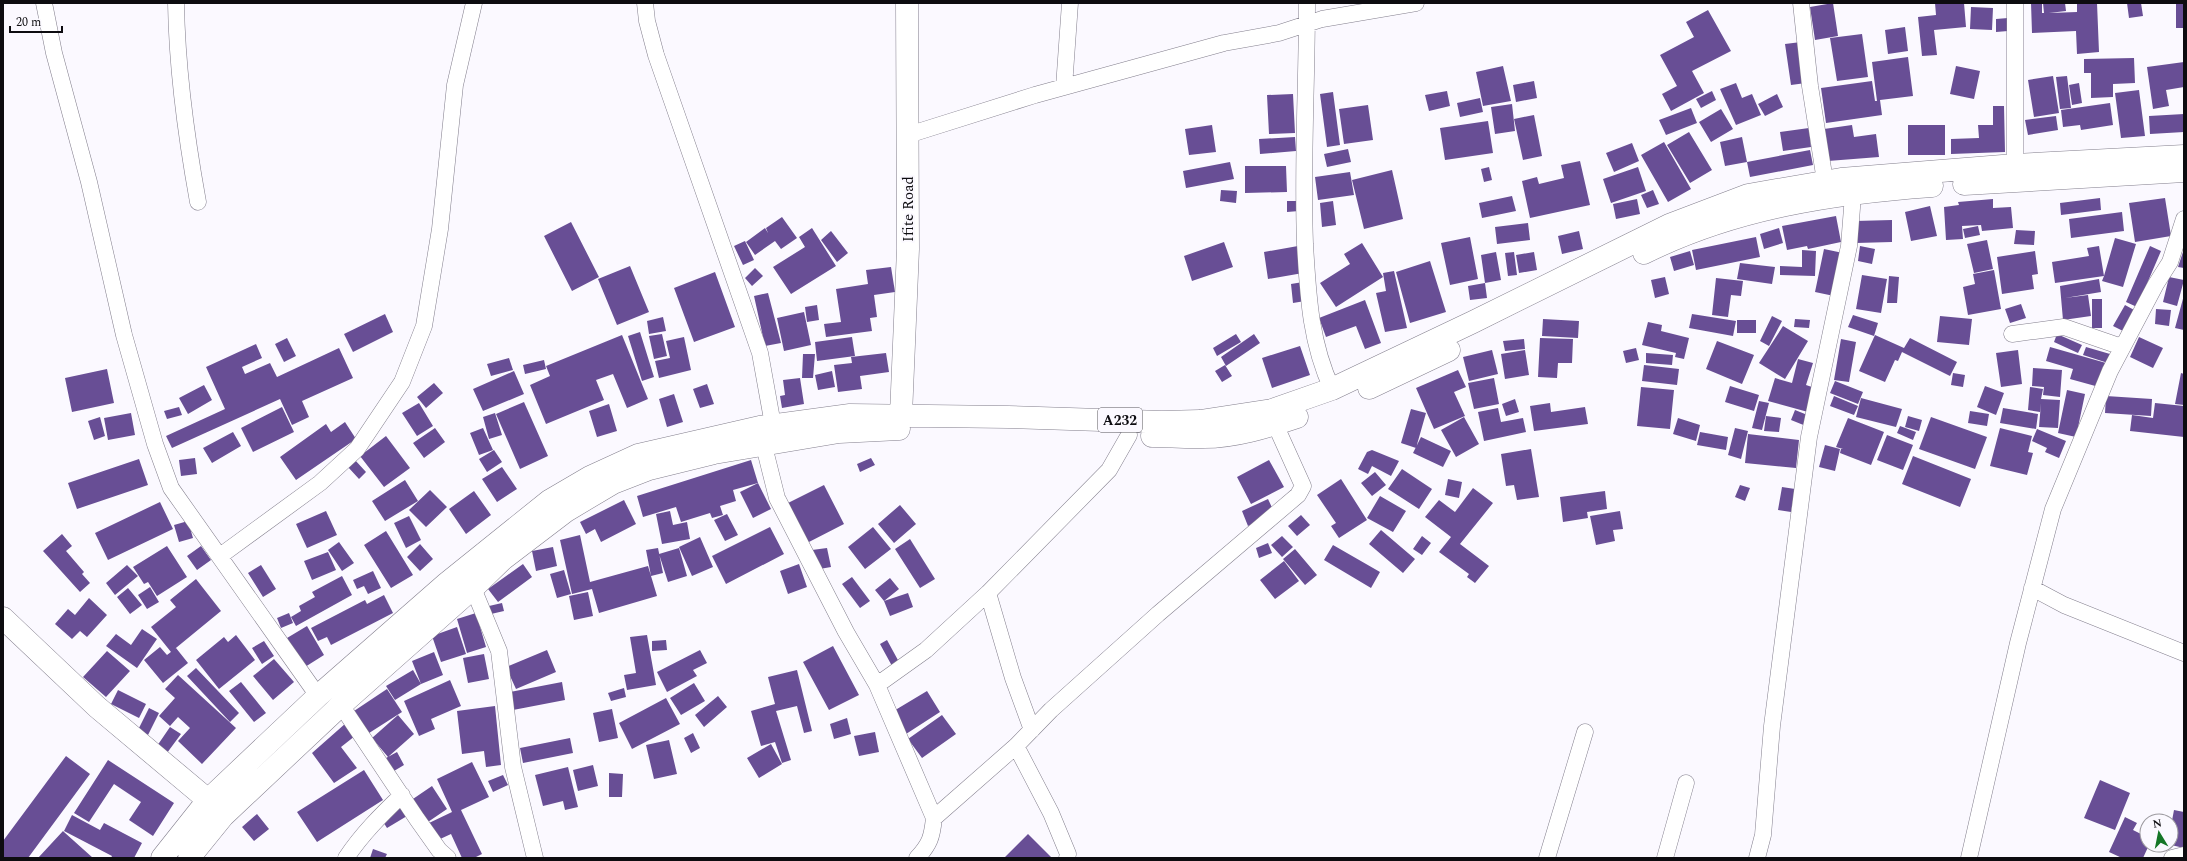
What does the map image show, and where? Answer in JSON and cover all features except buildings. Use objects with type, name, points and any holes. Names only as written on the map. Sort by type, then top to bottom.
[{"type":"main road","name":"Ifite Road","points":[[901,415],[908,249],[907,3]]},
{"type":"main road","name":"A232","points":[[162,858],[208,800],[318,696],[447,582],[549,501],[590,477],[638,455],[768,434],[850,415],[1162,422],[1200,421],[1272,410],[1332,389],[1473,322],[1669,225],[1748,195],[1824,181],[2015,165],[2184,156]]},
{"type":"main road","name":"A232","points":[[189,858],[223,816],[341,706],[473,588],[503,559],[566,511],[613,484],[649,469],[714,453],[768,434],[900,429],[1034,430],[1205,437],[1234,434],[1275,424],[1339,402],[1409,370],[1662,244],[1727,219],[1802,201],[1922,187],[2184,171]]},
{"type":"main road","points":[[3,618],[97,707],[208,800],[223,816]]},
{"type":"street","points":[[44,3],[54,53],[89,182],[124,335],[155,444],[171,488],[189,516],[220,556],[318,696]]},
{"type":"street","points":[[176,3],[177,46],[186,136],[198,202]]},
{"type":"street","points":[[220,556],[320,483],[357,449],[402,382],[424,326],[440,229],[456,85],[474,3]]},
{"type":"street","points":[[645,3],[647,21],[656,55],[760,353],[768,434],[777,498],[846,632],[876,685],[934,818],[928,846],[917,858]]},
{"type":"street","points":[[1064,87],[1070,3]]},
{"type":"street","points":[[1307,3],[1303,188],[1310,313],[1320,361],[1332,389]]},
{"type":"street","points":[[908,135],[1064,87],[1224,42],[1279,33],[1307,23],[1416,3]]},
{"type":"street","points":[[1801,3],[1810,86],[1824,181]]},
{"type":"street","points":[[2015,3],[2015,165]]},
{"type":"street","points":[[1757,858],[1763,835],[1772,726],[1809,437],[1849,246],[1852,195]]},
{"type":"street","points":[[1969,858],[2032,588],[2053,509],[2091,414],[2122,347],[2170,262],[2184,219]]},
{"type":"street","points":[[2012,334],[2064,327],[2122,347]]},
{"type":"street","points":[[934,818],[1016,746],[1051,710],[1158,614],[1298,495],[1303,486],[1275,424]]},
{"type":"street","points":[[876,685],[926,650],[988,594],[1109,470],[1129,435]]},
{"type":"street","points":[[473,588],[499,651],[513,767],[535,858]]},
{"type":"street","points":[[2032,588],[2064,605],[2184,653]]},
{"type":"street","points":[[988,594],[1013,678],[1032,730]]},
{"type":"street","points":[[341,706],[439,850],[448,858]]},
{"type":"street","points":[[1547,858],[1585,732]]},
{"type":"street","points":[[1016,746],[1051,813],[1068,854],[1067,858]]},
{"type":"street","points":[[1665,858],[1686,783]]},
{"type":"street","points":[[346,858],[366,830],[402,795]]},
{"type":"street","points":[[2172,858],[2184,855]]}]
